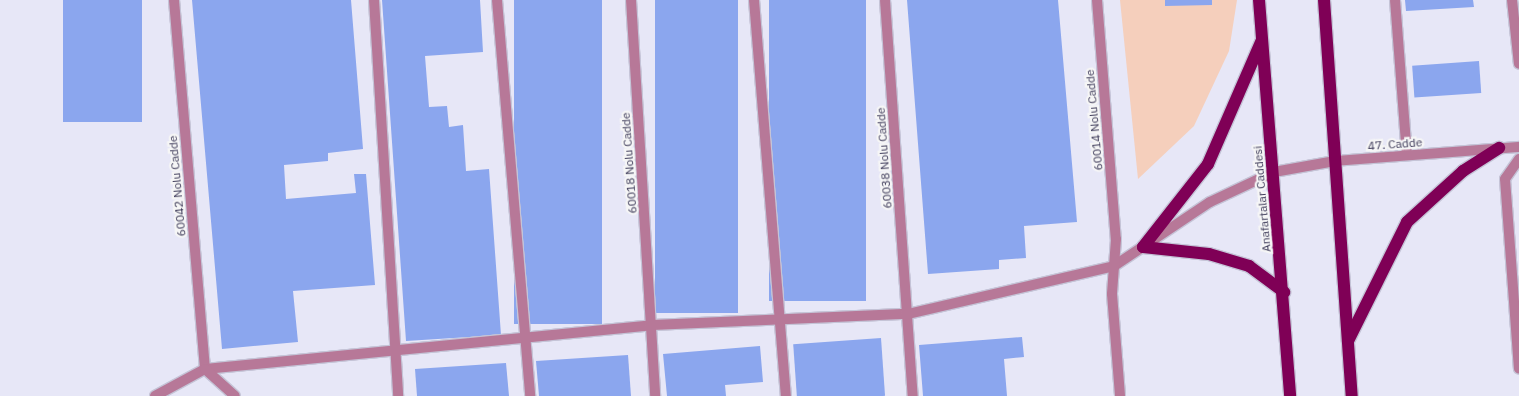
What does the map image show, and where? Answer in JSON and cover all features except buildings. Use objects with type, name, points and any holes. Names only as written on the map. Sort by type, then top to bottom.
[{"type":"main road","name":"Anafartalar Caddesi","points":[[1259,0],[1284,292],[1290,396]]},
{"type":"main road","points":[[1324,0],[1352,396]]},
{"type":"main road","points":[[1143,247],[1208,164],[1262,39]]},
{"type":"main road","points":[[1348,341],[1407,222],[1464,171],[1499,148]]},
{"type":"main road","points":[[1143,247],[1209,254],[1249,266],[1284,292]]},
{"type":"street","name":"60042 Nolu Cadde","points":[[174,0],[205,369]]},
{"type":"street","points":[[374,0],[398,396]]},
{"type":"street","points":[[497,0],[530,396]]},
{"type":"street","name":"60018 Nolu Cadde","points":[[631,0],[655,396]]},
{"type":"street","points":[[754,0],[786,396]]},
{"type":"street","name":"60038 Nolu Cadde","points":[[885,0],[913,396]]},
{"type":"street","name":"60014 Nolu Cadde","points":[[1097,0],[1116,239],[1112,294],[1120,396]]},
{"type":"street","points":[[1395,0],[1407,155]]},
{"type":"street","points":[[1512,0],[1519,64]]},
{"type":"street","name":"47. Cadde","points":[[1114,266],[1210,202],[1274,172],[1335,161],[1519,146]]},
{"type":"street","points":[[1519,159],[1505,178],[1519,368]]},
{"type":"street","points":[[155,396],[205,369],[652,325],[908,314],[1114,266]]},
{"type":"street","points":[[205,369],[235,396]]},
{"type":"shaded area","points":[[1120,0],[1237,0],[1229,51],[1194,126],[1138,179]]}]
